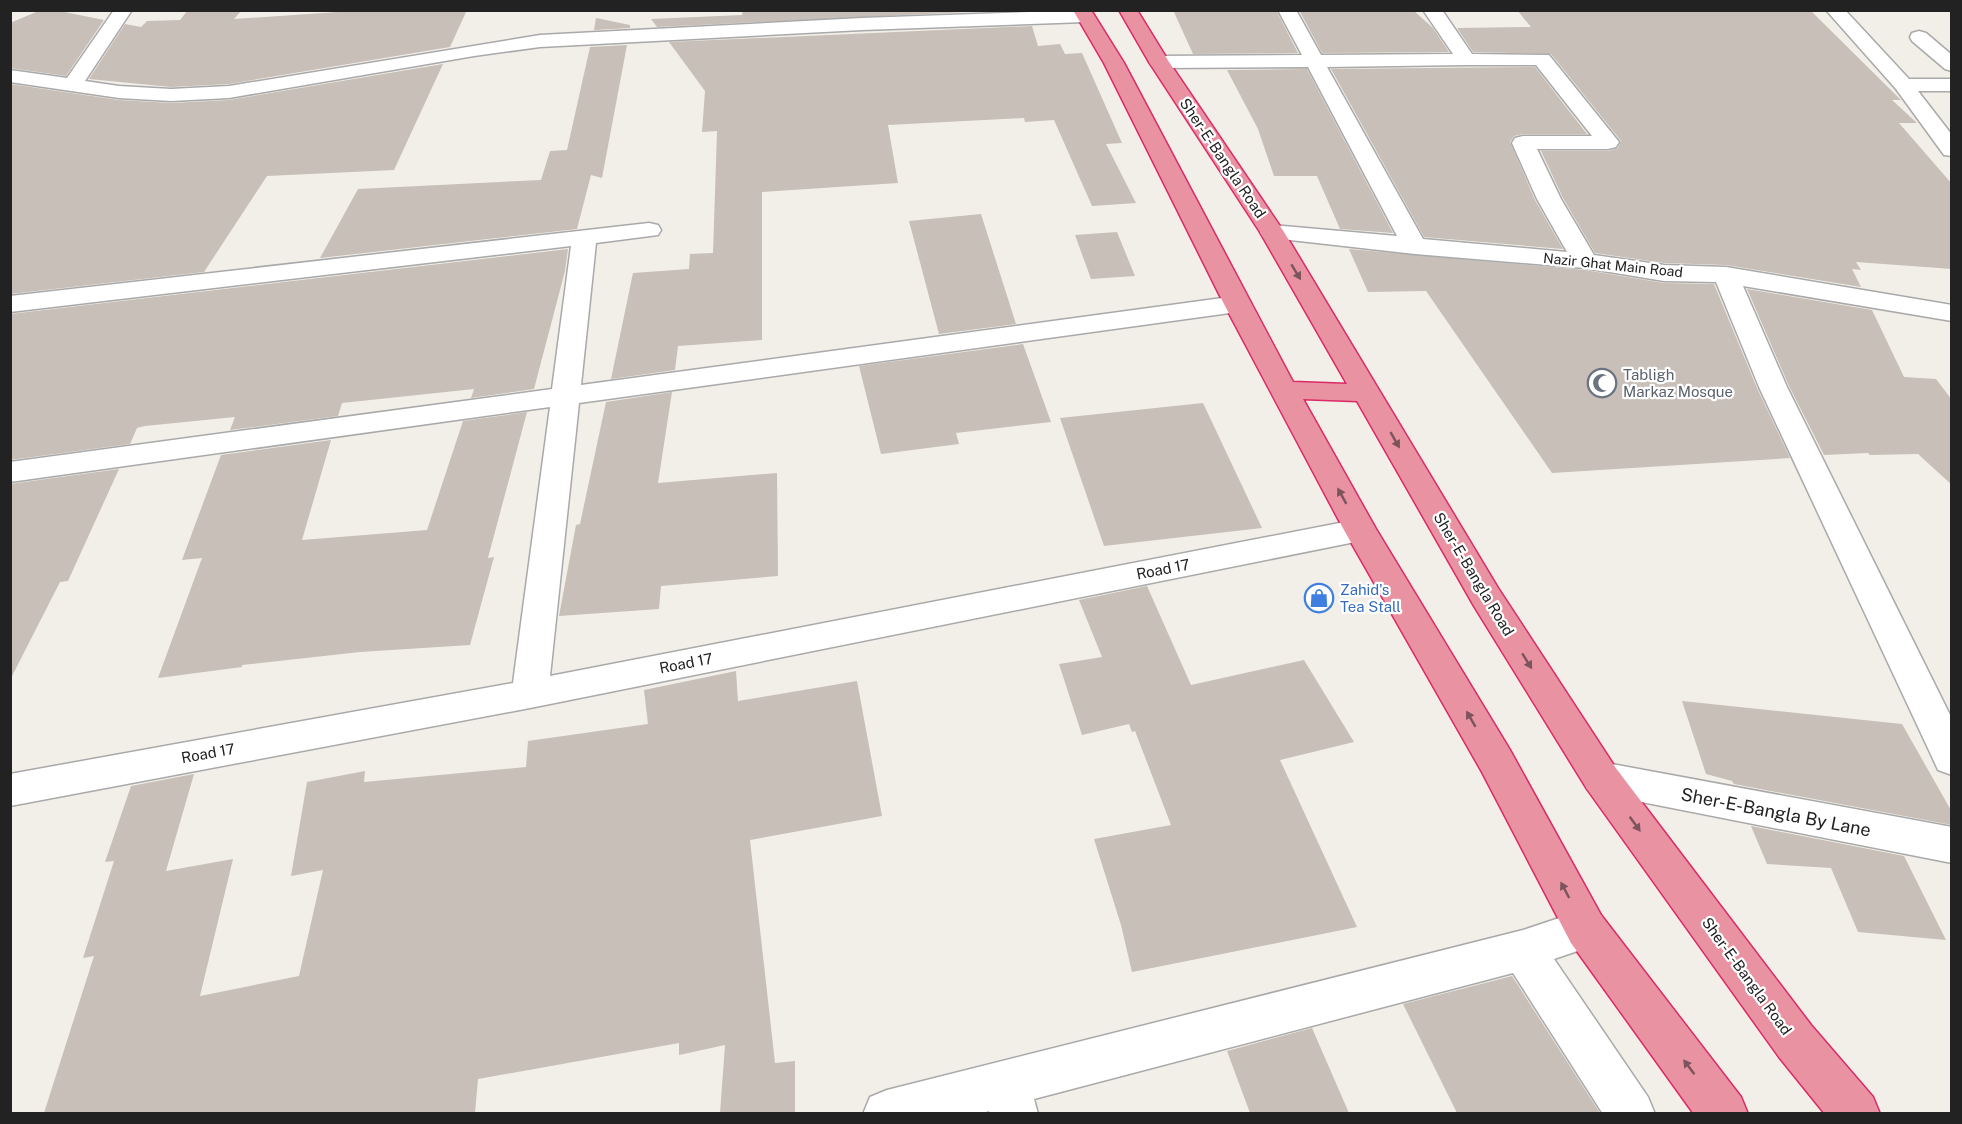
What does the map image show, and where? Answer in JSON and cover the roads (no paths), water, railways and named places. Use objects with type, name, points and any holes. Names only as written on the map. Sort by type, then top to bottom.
[{"type":"highway","name":"Sher-E-Bangla Road","points":[[1128,10],[1159,62],[1272,232],[1486,597],[1601,778],[1796,1041],[1856,1113]]},
{"type":"highway","points":[[1084,13],[1114,63],[1237,304],[1360,530],[1496,761],[1586,929],[1724,1113]]},
{"type":"highway","points":[[1284,390],[1368,393]]},
{"type":"street","points":[[72,86],[123,10]]},
{"type":"street","points":[[1287,10],[1313,62],[1415,247]]},
{"type":"street","points":[[1432,10],[1467,60]]},
{"type":"street","points":[[1835,10],[1904,85],[1952,150]]},
{"type":"street","points":[[10,76],[119,92],[171,95],[229,92],[451,53],[540,42],[1084,13]]},
{"type":"street","points":[[1919,37],[1952,65]]},
{"type":"street","points":[[1159,62],[1542,59],[1608,142],[1523,143],[1549,199],[1585,261]]},
{"type":"street","points":[[1904,85],[1952,85]]},
{"type":"street","points":[[10,304],[649,230]]},
{"type":"street","name":"Nazir Ghat Main Road","points":[[1272,232],[1585,261],[1664,273],[1726,275],[1952,313]]},
{"type":"street","points":[[530,694],[584,238]]},
{"type":"street","points":[[1726,275],[1778,398],[1952,759]]},
{"type":"street","points":[[10,472],[1237,304]]},
{"type":"street","name":"Road 17","points":[[10,790],[530,694],[1360,530]]},
{"type":"street","name":"Sher-E-Bangla By Lane","points":[[1601,778],[1952,845]]},
{"type":"street","points":[[887,1113],[1010,1098],[1523,950],[1586,929]]},
{"type":"street","points":[[1523,950],[1631,1113]]},
{"type":"place","name":"Tabligh Markaz Mosque","points":[[1602,383]]},
{"type":"place","name":"Zahid's Tea Stall","points":[[1319,598]]}]
